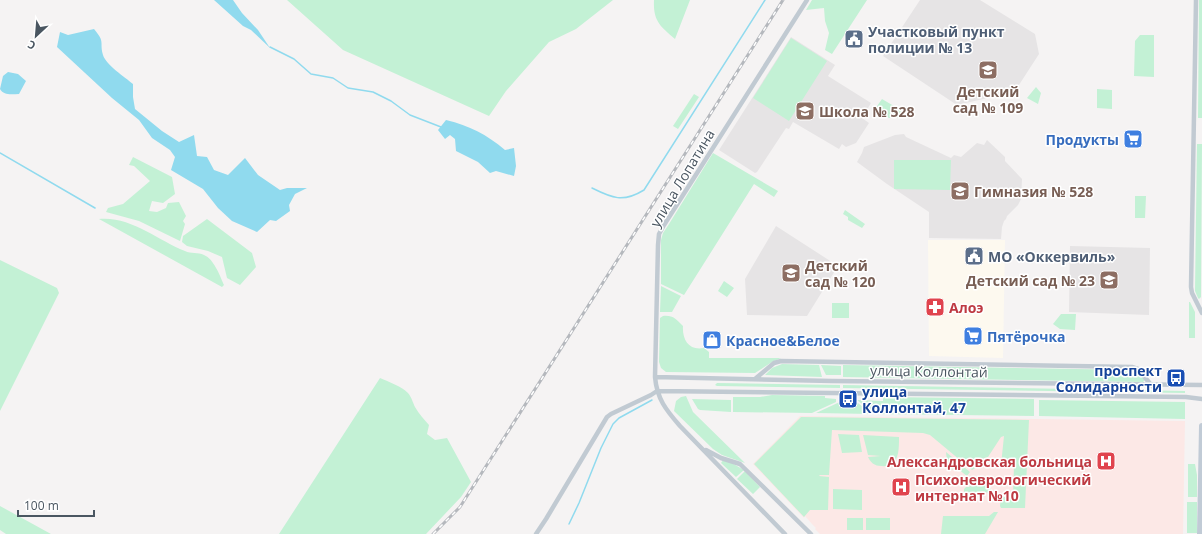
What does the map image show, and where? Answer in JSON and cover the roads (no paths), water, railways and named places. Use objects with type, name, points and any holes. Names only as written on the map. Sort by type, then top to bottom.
[{"type":"main road","points":[[1200,534],[1202,426]]},
{"type":"street","name":"улица Лопатина","points":[[703,448],[668,412],[657,391],[655,377],[658,244],[660,234],[664,225],[806,0]]},
{"type":"street","points":[[1196,0],[1191,286],[1192,293],[1202,313]]},
{"type":"street","points":[[755,379],[774,363],[781,361],[1132,367],[1138,369],[1152,386]]},
{"type":"street","name":"улица Коллонтай","points":[[655,377],[803,381],[1152,386],[1202,385]]},
{"type":"street","name":"улица Коллонтай","points":[[657,391],[1186,397],[1202,399]]},
{"type":"street","points":[[536,534],[607,417],[652,395],[657,391]]},
{"type":"street","points":[[703,448],[722,458],[740,464],[811,534]]},
{"type":"street","points":[[703,448],[716,464],[785,534]]},
{"type":"street","points":[[716,464],[722,458]]},
{"type":"water","points":[[214,0],[233,0],[242,13],[258,30],[270,48],[251,30],[243,26]]},
{"type":"water","points":[[94,29],[100,37],[105,59],[112,67],[133,84],[135,109],[162,131],[179,142],[194,135],[197,156],[207,157],[214,170],[228,175],[245,158],[258,175],[280,190],[287,188],[307,188],[295,194],[289,205],[290,211],[276,221],[270,220],[257,232],[232,221],[218,208],[203,189],[171,170],[175,157],[170,150],[152,138],[139,120],[112,98],[57,47],[60,32],[68,35]]},
{"type":"water","points":[[8,72],[18,74],[26,81],[19,94],[6,94],[0,89],[3,76]]},
{"type":"water","points":[[446,120],[477,131],[491,139],[505,150],[514,148],[516,166],[514,176],[496,171],[490,173],[478,162],[456,151],[455,139],[450,135],[445,139],[438,130]]},
{"type":"waterway","points":[[592,188],[618,198],[630,197],[644,190],[765,0]]},
{"type":"waterway","points":[[270,47],[294,59],[311,74],[333,78],[348,88],[373,92],[391,101],[410,115],[441,127]]},
{"type":"waterway","points":[[0,153],[95,208]]},
{"type":"waterway","points":[[569,524],[601,448],[613,424],[619,418],[652,400]]},
{"type":"railway","points":[[433,534],[460,507],[783,0]]},
{"type":"place","name":"Участковый пункт полиции № 13","points":[[854,39]]},
{"type":"place","name":"Детский сад № 109","points":[[988,70]]},
{"type":"place","name":"Школа № 528","points":[[805,111]]},
{"type":"place","name":"Продукты","points":[[1133,139]]},
{"type":"place","name":"Гимназия № 528","points":[[960,191]]},
{"type":"place","name":"МО «Оккервиль»","points":[[974,256]]},
{"type":"place","name":"Детский сад № 120","points":[[791,273]]},
{"type":"place","name":"Детский сад № 23","points":[[1109,280]]},
{"type":"place","name":"Алоэ","points":[[935,307]]},
{"type":"place","name":"Пятёрочка","points":[[973,336]]},
{"type":"place","name":"Красное&Белое","points":[[712,340]]},
{"type":"place","name":"проспект Солидарности","points":[[1176,378]]},
{"type":"place","name":"улица Коллонтай, 47","points":[[848,399]]},
{"type":"place","name":"Александровская больница","points":[[1106,461]]},
{"type":"place","name":"Психоневрологический интернат №10","points":[[901,487]]}]
